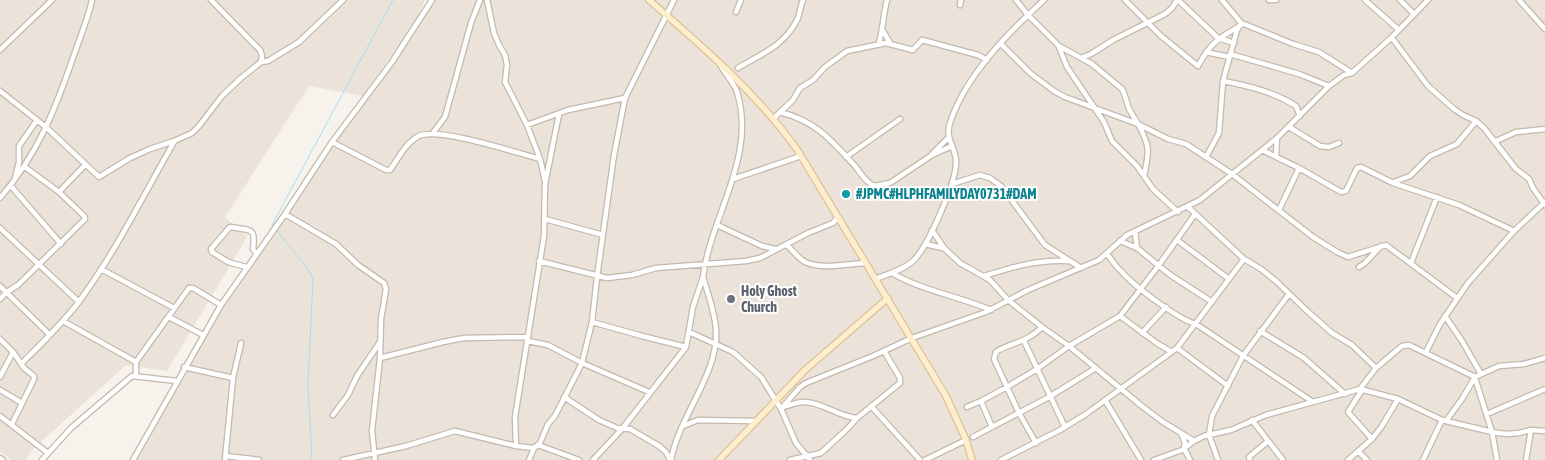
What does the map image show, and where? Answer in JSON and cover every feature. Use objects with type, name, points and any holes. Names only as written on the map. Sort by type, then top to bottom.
[{"type":"street","points":[[0,50],[52,0]]},
{"type":"street","points":[[0,198],[25,167],[47,128],[70,68],[92,0]]},
{"type":"street","points":[[211,0],[260,50],[261,62]]},
{"type":"street","points":[[0,92],[47,128],[99,177],[143,152],[192,133],[200,126],[222,96],[261,62],[268,61],[299,42],[343,0]]},
{"type":"street","points":[[132,460],[221,305],[285,214],[332,142],[392,62],[432,0]]},
{"type":"street","points":[[432,134],[445,117],[468,31],[480,0]]},
{"type":"street","points":[[487,0],[494,32],[505,55],[507,65],[505,82],[527,125],[540,159],[545,184]]},
{"type":"street","points":[[649,0],[751,93],[774,118],[801,156],[955,412],[972,460]]},
{"type":"street","points":[[529,460],[536,446],[540,443],[546,428],[555,416],[582,363],[592,322],[614,155],[625,98],[674,0]]},
{"type":"street","points":[[736,12],[741,0]]},
{"type":"street","points":[[738,68],[752,62],[784,40],[796,22],[803,0]]},
{"type":"street","points":[[879,43],[887,0]]},
{"type":"street","points":[[1016,0],[1059,46],[1100,69],[1122,89],[1128,109],[1138,124],[1149,151],[1144,176]]},
{"type":"street","points":[[875,279],[911,263],[919,254],[932,230],[952,184],[956,162],[948,138],[950,122],[960,98],[987,60],[1044,0]]},
{"type":"street","points":[[1125,0],[1147,24],[1198,66],[1206,52],[1218,38],[1240,25]]},
{"type":"street","points":[[1080,58],[1091,54],[1113,40],[1165,14],[1178,0],[1218,38],[1234,43]]},
{"type":"street","points":[[1222,0],[1240,25],[1319,52],[1352,73]]},
{"type":"street","points":[[1270,0],[1276,0]]},
{"type":"street","points":[[1365,0],[1399,30]]},
{"type":"street","points":[[1400,0],[1414,14]]},
{"type":"street","points":[[782,408],[800,387],[806,383],[912,338],[991,310],[1008,300],[1099,260],[1120,241],[1135,231],[1200,200],[1277,138],[1329,86],[1352,73],[1392,38],[1428,0]]},
{"type":"street","points":[[1520,0],[1545,29]]},
{"type":"street","points":[[1206,156],[1219,134],[1223,81],[1240,25]]},
{"type":"street","points":[[882,31],[890,43]]},
{"type":"street","points":[[1392,38],[1428,86],[1463,115],[1476,120],[1496,142],[1516,169],[1529,179],[1533,188],[1545,203],[1514,231],[1457,298],[1426,352]]},
{"type":"street","points":[[774,118],[793,100],[800,88],[813,80],[825,67],[847,51],[879,43],[890,43],[913,50],[922,40],[978,54],[987,60]]},
{"type":"street","points":[[1001,44],[1030,73],[1054,90],[1138,124],[1168,139],[1186,144],[1206,156],[1313,237],[1337,252],[1348,257],[1382,245],[1389,246],[1457,298]]},
{"type":"street","points":[[1059,46],[1067,67],[1108,128],[1112,142],[1137,166],[1153,189],[1178,212]]},
{"type":"street","points":[[1206,52],[1230,55],[1274,66],[1329,86]]},
{"type":"street","points":[[592,460],[622,429],[686,347],[705,264],[738,162],[743,124],[736,91],[721,65]]},
{"type":"street","points":[[1223,81],[1249,86],[1278,96],[1296,106],[1300,116]]},
{"type":"street","points":[[527,125],[581,106],[625,98]]},
{"type":"street","points":[[780,112],[795,116],[813,125],[846,157],[867,182],[874,186],[890,183],[932,155],[948,138]]},
{"type":"street","points":[[516,446],[514,417],[540,261],[545,219],[545,184],[559,114]]},
{"type":"street","points":[[15,180],[19,162],[19,146],[37,120]]},
{"type":"street","points":[[846,157],[900,120]]},
{"type":"street","points":[[1393,183],[1405,179],[1430,156],[1457,144],[1476,120]]},
{"type":"street","points":[[1289,127],[1320,146],[1329,147],[1339,143]]},
{"type":"street","points":[[1496,142],[1516,132],[1545,129]]},
{"type":"street","points":[[332,142],[388,170],[390,170],[403,151],[417,136],[432,134],[455,136],[540,159]]},
{"type":"street","points":[[1276,156],[1277,138]]},
{"type":"street","points":[[21,364],[79,302],[101,269],[174,141]]},
{"type":"street","points":[[932,155],[952,146]]},
{"type":"street","points":[[1262,150],[1300,168],[1341,192],[1346,191],[1356,168],[1359,167],[1393,183],[1459,205],[1514,231]]},
{"type":"street","points":[[733,179],[801,156]]},
{"type":"street","points":[[58,192],[85,165]]},
{"type":"street","points":[[0,299],[39,266],[84,219],[84,216],[58,192],[25,167]]},
{"type":"street","points":[[1279,210],[1300,168]]},
{"type":"street","points":[[952,184],[980,175],[996,182],[1007,192],[1017,209],[1045,245],[1081,268]]},
{"type":"street","points":[[1405,179],[1406,187]]},
{"type":"street","points":[[11,186],[61,244]]},
{"type":"street","points":[[1411,263],[1437,197]]},
{"type":"street","points":[[1188,207],[1244,259],[1261,269],[1332,333],[1352,345],[1376,368]]},
{"type":"street","points":[[285,214],[336,244],[358,265],[384,283],[386,289],[381,319],[380,358],[372,431],[375,460]]},
{"type":"street","points":[[967,407],[1007,387],[1037,369],[1069,346],[1120,316],[1142,289],[1195,214]]},
{"type":"street","points":[[540,261],[597,277],[614,278],[656,268],[756,259],[808,233],[833,223],[838,217]]},
{"type":"street","points":[[545,219],[603,235]]},
{"type":"street","points":[[717,224],[762,246],[777,250]]},
{"type":"street","points":[[246,267],[228,262],[212,252],[211,249],[228,229],[232,227],[253,233],[255,240],[253,249],[256,253]]},
{"type":"street","points":[[0,228],[79,302]]},
{"type":"street","points":[[932,230],[944,248],[965,267],[994,282],[1008,300],[1069,346],[1143,407],[1194,441]]},
{"type":"street","points":[[1135,231],[1137,248]]},
{"type":"street","points":[[1177,240],[1229,279]]},
{"type":"street","points":[[1120,241],[1137,248],[1177,280],[1212,302]]},
{"type":"street","points":[[787,244],[802,260],[812,264],[866,263]]},
{"type":"street","points":[[925,244],[944,248]]},
{"type":"street","points":[[1359,267],[1382,245]]},
{"type":"street","points":[[1107,254],[1121,272],[1166,307],[1188,322],[1196,324],[1313,402]]},
{"type":"street","points":[[1001,460],[1065,427],[1177,348],[1244,259]]},
{"type":"street","points":[[983,276],[1006,268],[1036,262],[1050,260],[1070,261]]},
{"type":"street","points":[[101,269],[174,308]]},
{"type":"street","points":[[892,272],[921,287],[965,299],[991,310]]},
{"type":"street","points":[[670,460],[673,446],[706,376],[716,344],[715,320],[703,277]]},
{"type":"street","points":[[0,286],[50,335]]},
{"type":"street","points":[[136,376],[136,362],[189,288],[191,287],[221,305]]},
{"type":"street","points":[[1218,460],[1209,435],[1212,416],[1243,356],[1288,294]]},
{"type":"street","points":[[721,459],[805,370],[888,298]]},
{"type":"street","points":[[1142,333],[1166,307]]},
{"type":"street","points":[[1120,316],[1166,350],[1172,352]]},
{"type":"street","points":[[1445,316],[1480,374]]},
{"type":"street","points":[[169,317],[203,335]]},
{"type":"street","points":[[63,321],[136,362]]},
{"type":"street","points":[[592,322],[686,347]]},
{"type":"street","points":[[1036,443],[994,362],[995,355],[999,350],[1024,341],[1036,334],[1042,327]]},
{"type":"street","points":[[1260,331],[1304,358],[1345,394]]},
{"type":"street","points":[[689,332],[736,354],[766,382],[775,400],[782,408],[796,443],[800,459]]},
{"type":"street","points":[[380,358],[464,338],[528,339],[548,345],[582,363],[649,392]]},
{"type":"street","points":[[0,339],[34,376],[12,424]]},
{"type":"street","points":[[333,415],[348,395],[357,376],[380,340]]},
{"type":"street","points":[[1024,341],[1065,427]]},
{"type":"street","points":[[241,343],[233,378],[225,458],[259,460]]},
{"type":"street","points":[[1372,439],[1348,412],[1376,368],[1402,346],[1409,344],[1475,377]]},
{"type":"street","points":[[1177,348],[1228,386]]},
{"type":"street","points":[[790,460],[809,458],[821,453],[857,418],[901,382],[884,351]]},
{"type":"street","points":[[0,377],[13,352]]},
{"type":"street","points":[[1423,460],[1444,420],[1462,398],[1475,377],[1499,366],[1524,364],[1545,358]]},
{"type":"street","points":[[184,367],[233,378]]},
{"type":"street","points":[[974,437],[1050,397],[1096,368]]},
{"type":"street","points":[[42,460],[71,428],[129,379],[136,376],[177,381]]},
{"type":"street","points":[[1475,377],[1475,383],[1492,432],[1496,460]]},
{"type":"street","points":[[1156,460],[1184,448],[1194,441],[1231,430],[1252,420],[1361,389],[1398,399],[1444,420],[1492,432],[1519,434],[1531,430],[1545,431]]},
{"type":"street","points":[[1487,414],[1545,389]]},
{"type":"street","points":[[0,390],[22,403]]},
{"type":"street","points":[[564,397],[599,420],[622,429],[630,429],[664,449],[670,460]]},
{"type":"street","points":[[1348,460],[1372,439],[1385,423],[1398,399]]},
{"type":"street","points":[[1105,400],[1141,460]]},
{"type":"street","points":[[981,401],[992,427]]},
{"type":"street","points":[[782,408],[800,402],[810,402],[857,418]]},
{"type":"street","points":[[871,406],[920,460]]},
{"type":"street","points":[[0,416],[48,453]]},
{"type":"street","points":[[682,426],[688,422],[698,420],[755,421]]},
{"type":"street","points":[[1252,420],[1282,460]]},
{"type":"street","points":[[343,460],[406,446],[455,430],[516,446],[536,446],[579,460]]},
{"type":"street","points":[[1526,460],[1531,430]]},
{"type":"street","points":[[1180,432],[1185,442],[1184,448],[1190,460]]},
{"type":"street","points":[[924,460],[966,440]]},
{"type":"street","points":[[1250,460],[1249,456],[1267,442]]},
{"type":"street","points":[[796,443],[809,458]]},
{"type":"street","points":[[664,449],[673,446]]},
{"type":"street","points":[[1358,452],[1367,460]]},
{"type":"shaded area","points":[[0,0],[425,0],[416,20],[363,96],[309,86],[225,217],[247,237],[167,371],[126,365],[31,451],[26,460],[11,460],[0,451]]},
{"type":"shaded area","points":[[432,0],[1545,0],[1545,460],[133,460],[203,335],[332,142],[370,91]]},
{"type":"waterway","points":[[312,460],[308,385],[313,279],[308,269],[272,225],[393,0]]},
{"type":"place","name":"#JPMC#HLPHFAMILYDAY0731#DAM","points":[[846,194]]},
{"type":"place","name":"Holy Ghost Church","points":[[731,299]]}]
